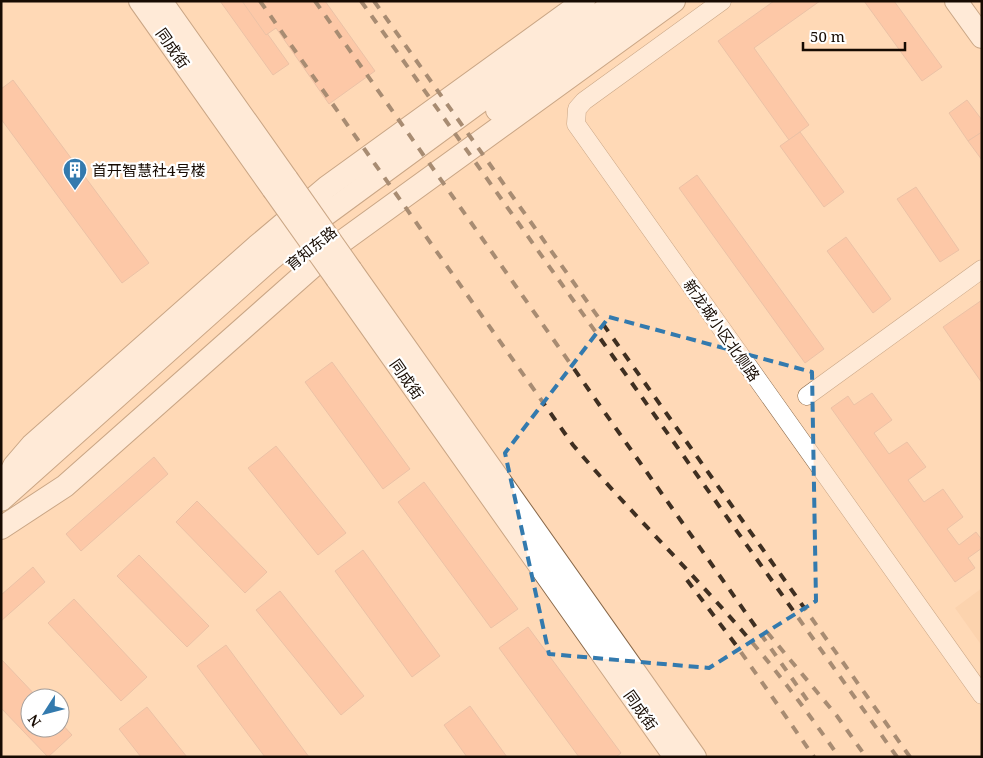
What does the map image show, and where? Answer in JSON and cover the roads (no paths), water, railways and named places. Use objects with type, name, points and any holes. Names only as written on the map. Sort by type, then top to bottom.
[{"type":"main road","name":"同成街","points":[[140,1],[280,184]]},
{"type":"main road","name":"同成街","points":[[160,1],[280,184],[679,756]]},
{"type":"main road","points":[[1,492],[14,466],[32,445],[283,223],[327,187],[584,1]]},
{"type":"main road","name":"育知东路","points":[[1,500],[317,220],[617,1]]},
{"type":"main road","name":"育知东路","points":[[1,527],[307,251],[646,1]]},
{"type":"main road","points":[[1,527],[65,486],[336,246],[674,1]]},
{"type":"main road","points":[[956,1],[982,37]]},
{"type":"main road","points":[[974,1],[982,12]]},
{"type":"street","name":"新龙城小区北侧路","points":[[722,1],[584,101],[577,109],[576,124],[982,695]]},
{"type":"street","points":[[807,396],[982,269]]},
{"type":"railway","points":[[260,1],[573,445],[757,648],[839,757]]},
{"type":"railway","points":[[315,1],[810,704]]},
{"type":"railway","points":[[361,1],[897,757]]},
{"type":"railway","points":[[374,1],[910,757]]},
{"type":"railway","points":[[687,580],[736,645],[814,757]]},
{"type":"railway","points":[[767,632],[837,716],[866,757]]},
{"type":"place","name":"首开智慧社4号楼","points":[[75,191]]}]
